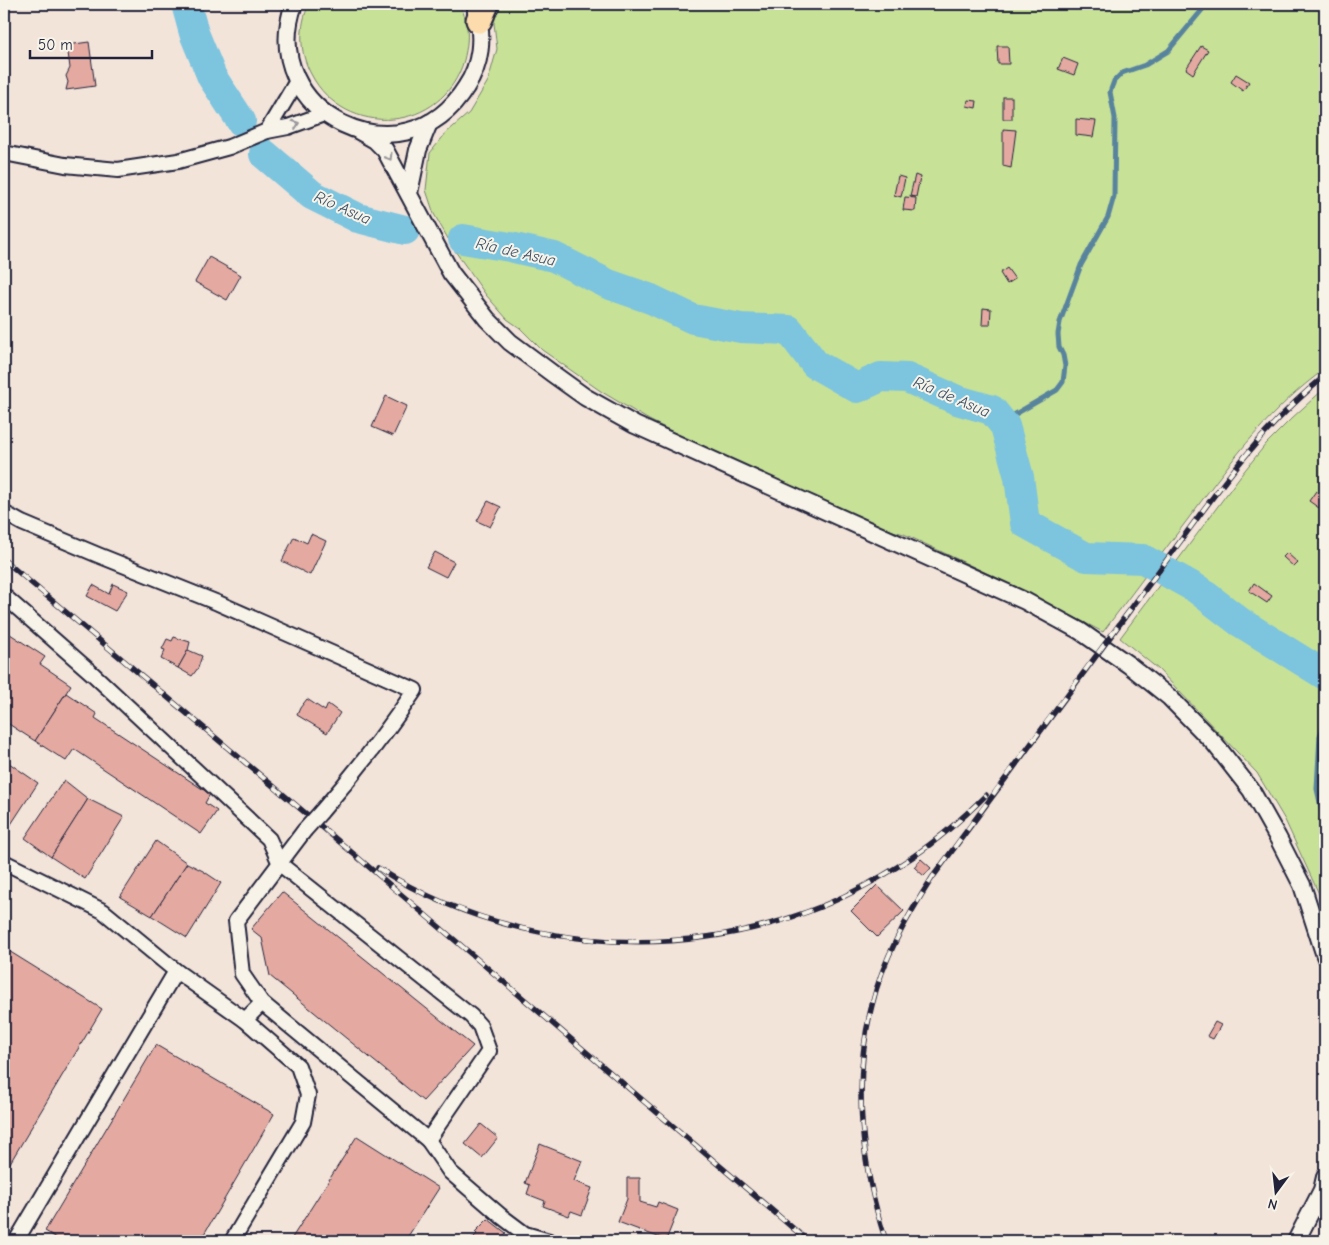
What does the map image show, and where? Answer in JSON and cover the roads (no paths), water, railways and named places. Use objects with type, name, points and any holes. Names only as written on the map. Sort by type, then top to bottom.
[{"type":"street","points":[[294,4],[287,30],[289,56],[297,81],[309,99],[324,114],[341,124],[359,131],[374,140],[385,150],[410,193],[451,273],[487,319],[510,342],[585,397],[635,425],[1025,601],[1080,632],[1129,665],[1169,696],[1215,744],[1251,790],[1302,885],[1325,956]]},
{"type":"street","points":[[359,131],[383,134],[407,132],[429,123],[446,112],[460,97],[471,80],[481,41],[480,9]]},
{"type":"street","points":[[267,130],[297,81]]},
{"type":"street","points":[[4,153],[64,165],[118,170],[178,161],[229,148],[267,130],[288,127],[324,114]]},
{"type":"street","points":[[410,193],[418,150],[429,123]]},
{"type":"street","points":[[4,513],[22,523],[218,603],[415,690],[352,777],[304,831],[236,921],[242,974],[262,1003],[428,1140],[450,1172],[525,1234],[549,1241]]},
{"type":"street","points":[[4,596],[94,675],[269,839],[280,864],[471,1016],[480,1026],[489,1052],[428,1140]]},
{"type":"street","points":[[4,862],[103,911],[176,971],[245,1020],[298,1066],[308,1095],[303,1122],[232,1241]]},
{"type":"street","points":[[16,1241],[176,971]]},
{"type":"street","points":[[245,1020],[262,1003]]},
{"type":"street","points":[[1296,1241],[1322,1190],[1325,1177]]},
{"type":"waterway","points":[[186,4],[194,33],[212,77],[241,121]]},
{"type":"waterway","points":[[1005,426],[1012,416],[1057,390],[1063,382],[1065,366],[1059,347],[1058,334],[1060,322],[1081,265],[1108,217],[1114,196],[1115,118],[1110,92],[1114,81],[1122,73],[1145,65],[1168,51],[1207,4]]},
{"type":"waterway","name":"Río Asua","points":[[264,154],[312,195],[358,218],[405,230]]},
{"type":"waterway","name":"Ría de Asua","points":[[463,239],[554,257],[608,284],[651,299],[693,319],[741,328],[789,330],[815,364],[857,388],[881,377],[907,378],[957,400],[992,410],[1005,426],[1019,477],[1025,523],[1086,557],[1143,559],[1197,589],[1240,622],[1325,675]]},
{"type":"waterway","points":[[1325,722],[1320,736],[1317,789],[1325,825]]},
{"type":"railway","points":[[886,1241],[877,1213],[865,1154],[862,1124],[862,1064],[872,1005],[882,971],[897,939],[932,878],[1210,501],[1275,422],[1325,376]]},
{"type":"railway","points":[[4,560],[322,827],[808,1241]]},
{"type":"railway","points":[[378,868],[427,895],[478,916],[532,931],[587,939],[643,942],[699,938],[754,928],[807,912],[847,895],[921,851],[950,828],[986,795]]}]
